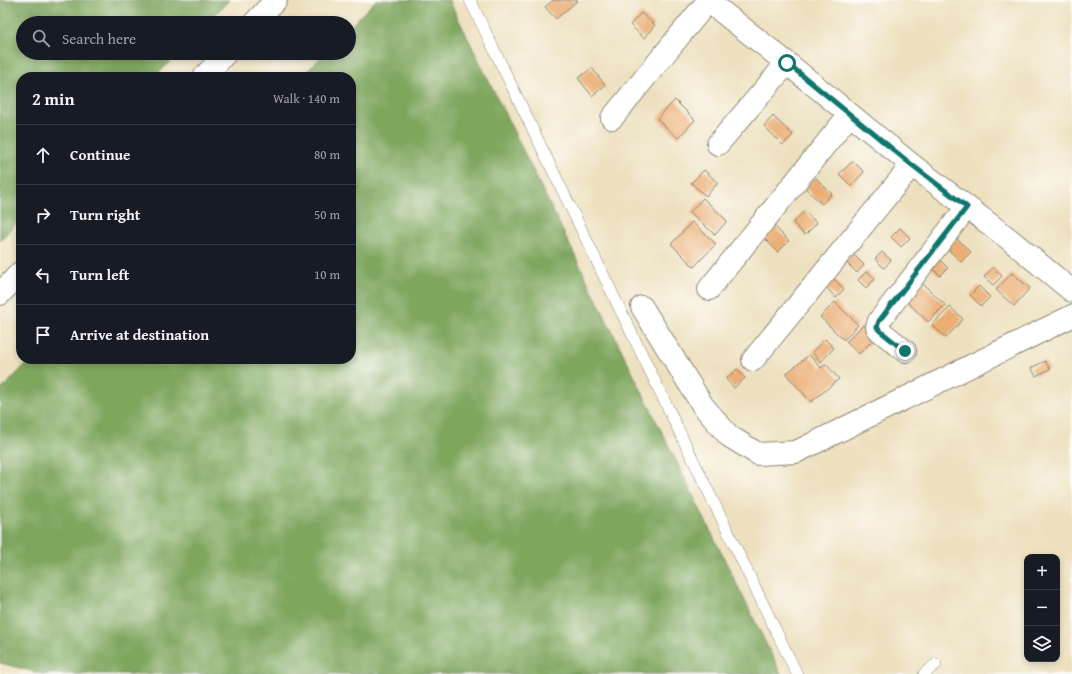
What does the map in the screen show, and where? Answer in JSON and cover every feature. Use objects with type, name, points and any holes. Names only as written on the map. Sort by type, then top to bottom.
[{"type":"street","points":[[261,16],[276,0]]},
{"type":"street","points":[[612,118],[708,0],[1072,292]]},
{"type":"street","points":[[209,72],[220,60]]},
{"type":"street","points":[[718,144],[787,63]]},
{"type":"street","points":[[709,289],[850,114]]},
{"type":"street","points":[[753,360],[912,165]]},
{"type":"street","points":[[905,351],[879,330],[877,327],[879,321],[967,207]]},
{"type":"street","points":[[0,294],[16,277]]},
{"type":"street","points":[[642,307],[703,406],[729,436],[758,454],[796,452],[1072,316]]},
{"type":"lane","points":[[470,0],[797,674]]},
{"type":"lane","points":[[924,674],[936,664]]},
{"type":"green space","points":[[0,0],[229,0],[214,16],[16,16],[16,60],[171,60],[160,72],[16,72],[16,223],[0,240]]},
{"type":"green space","points":[[376,0],[449,0],[781,674],[43,674],[0,663],[0,391],[26,364],[356,364],[356,72],[307,72],[318,60],[356,60],[356,21]]},
{"type":"building","points":[[554,0],[578,0],[556,19],[545,7]]},
{"type":"building","points":[[641,13],[655,25],[644,38],[630,25]]},
{"type":"building","points":[[592,68],[605,85],[592,96],[578,78]]},
{"type":"building","points":[[675,100],[695,120],[678,138],[657,119]]},
{"type":"building","points":[[773,116],[793,135],[783,145],[764,126]]},
{"type":"building","points":[[853,161],[864,172],[851,186],[839,174]]},
{"type":"building","points":[[704,170],[718,183],[706,196],[691,183]]},
{"type":"building","points":[[816,178],[832,194],[822,204],[806,189]]},
{"type":"building","points":[[703,198],[727,221],[715,235],[690,212]]},
{"type":"building","points":[[804,211],[817,223],[805,235],[793,223]]},
{"type":"building","points":[[692,222],[716,244],[694,267],[671,244]]},
{"type":"building","points":[[773,225],[789,241],[778,252],[763,237]]},
{"type":"building","points":[[900,228],[910,238],[901,247],[891,237]]},
{"type":"building","points":[[956,238],[971,252],[961,262],[947,248]]},
{"type":"building","points":[[882,252],[891,260],[884,268],[875,259]]},
{"type":"building","points":[[852,253],[864,265],[857,273],[845,261]]},
{"type":"building","points":[[936,256],[948,268],[940,276],[928,264]]},
{"type":"building","points":[[993,267],[1002,276],[993,285],[984,277]]},
{"type":"building","points":[[867,271],[875,279],[866,288],[858,280]]},
{"type":"building","points":[[1012,273],[1030,288],[1014,306],[996,290]]},
{"type":"building","points":[[833,278],[844,289],[836,298],[825,286]]},
{"type":"building","points":[[920,281],[945,305],[928,322],[903,298]]},
{"type":"building","points":[[979,286],[990,297],[981,306],[970,295]]},
{"type":"building","points":[[835,302],[858,325],[844,340],[820,317]]},
{"type":"building","points":[[950,307],[963,319],[946,338],[932,325]]},
{"type":"building","points":[[863,325],[876,337],[859,354],[846,342]]},
{"type":"building","points":[[825,339],[834,348],[821,362],[812,352]]},
{"type":"building","points":[[809,355],[821,368],[826,364],[839,379],[811,402],[786,374]]},
{"type":"building","points":[[1045,361],[1050,369],[1036,376],[1031,368]]},
{"type":"building","points":[[737,369],[745,378],[734,388],[726,379]]},
{"type":"route","points":[[787,63],[912,165],[967,207],[879,321],[877,327],[879,330],[905,351]]}]
